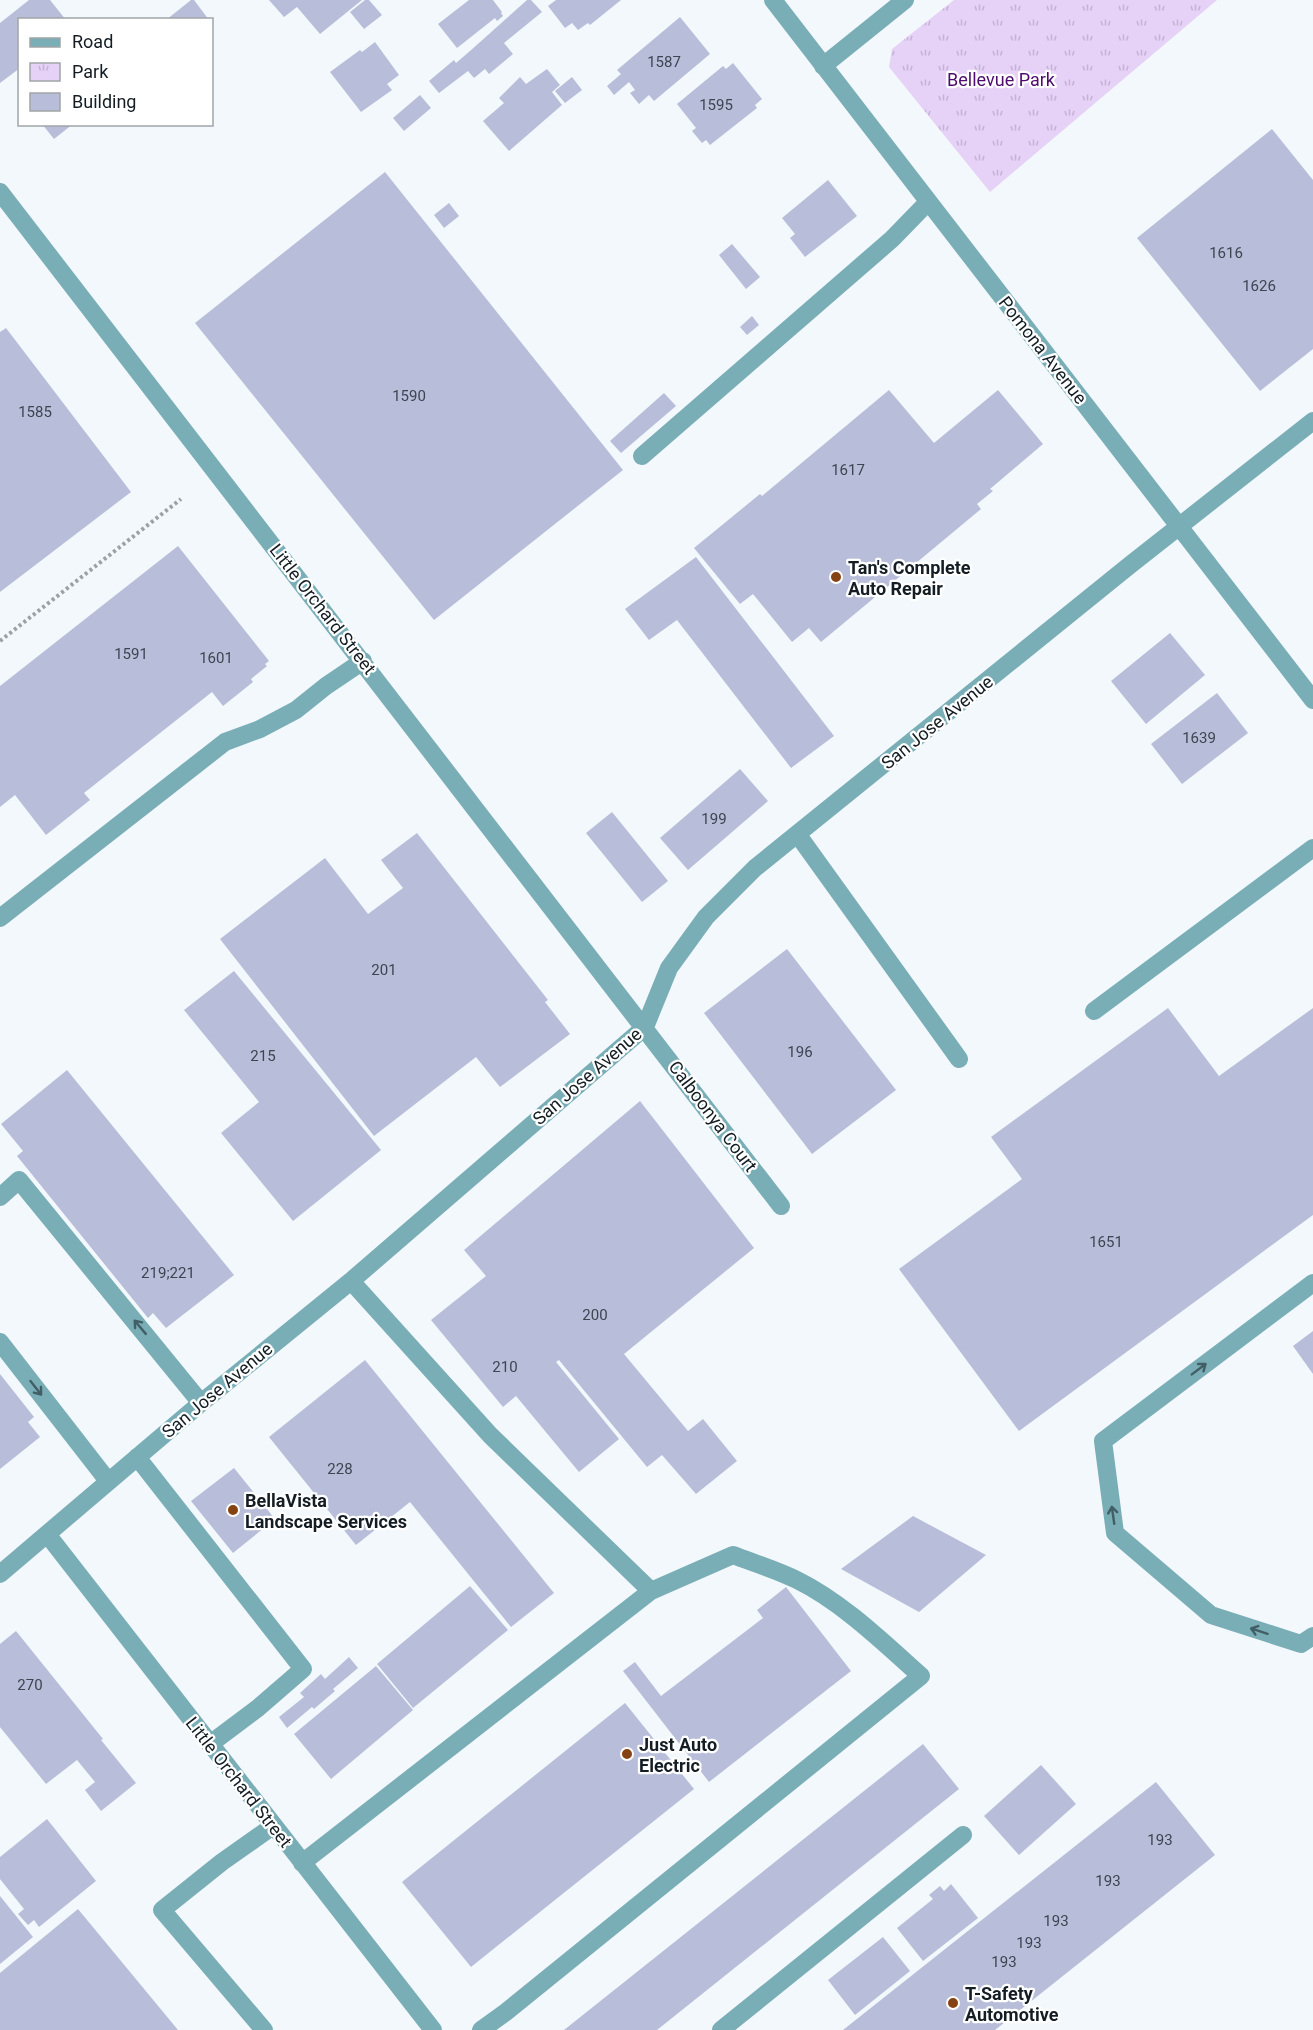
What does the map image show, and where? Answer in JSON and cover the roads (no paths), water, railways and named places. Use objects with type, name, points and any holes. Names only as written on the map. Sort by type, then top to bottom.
[{"type":"street","name":"Pomona Avenue","points":[[773,0],[1313,700]]},
{"type":"street","points":[[824,66],[905,0]]},
{"type":"street","name":"Little Orchard Street","points":[[0,192],[645,1027]]},
{"type":"street","points":[[642,456],[892,239],[928,202]]},
{"type":"street","name":"San Jose Avenue","points":[[0,1574],[201,1403],[351,1281],[645,1027],[669,968],[706,917],[754,868],[798,835],[1130,565],[1313,422]]},
{"type":"street","points":[[0,918],[225,742],[260,729],[297,710],[326,686],[363,661]]},
{"type":"street","points":[[798,835],[959,1059]]},
{"type":"street","points":[[1094,1011],[1313,849]]},
{"type":"street","name":"Calboonya Court","points":[[645,1027],[781,1206]]},
{"type":"street","points":[[0,1197],[19,1180],[201,1403]]},
{"type":"street","points":[[351,1281],[490,1435],[651,1591]]},
{"type":"street","points":[[1313,1283],[1103,1441],[1115,1533],[1211,1615],[1301,1644],[1313,1636]]},
{"type":"street","points":[[0,1342],[108,1481]]},
{"type":"street","points":[[137,1457],[303,1669],[258,1708],[210,1744]]},
{"type":"street","name":"Little Orchard Street","points":[[47,1534],[433,2030]]},
{"type":"street","points":[[302,1863],[651,1591],[733,1555],[798,1581],[839,1607],[876,1635],[921,1676],[481,2030]]},
{"type":"street","points":[[264,2030],[162,1910],[222,1862],[273,1826]]},
{"type":"street","points":[[721,2030],[963,1834]]},
{"type":"place","name":"Tan's Complete Auto Repair","points":[[836,577]]},
{"type":"place","name":"BellaVista Landscape Services","points":[[233,1510]]},
{"type":"place","name":"Just Auto Electric","points":[[627,1754]]},
{"type":"place","name":"T-Safety Automotive","points":[[953,2003]]},
{"type":"park label","name":"Bellevue Park","points":[[1001,79]]}]
